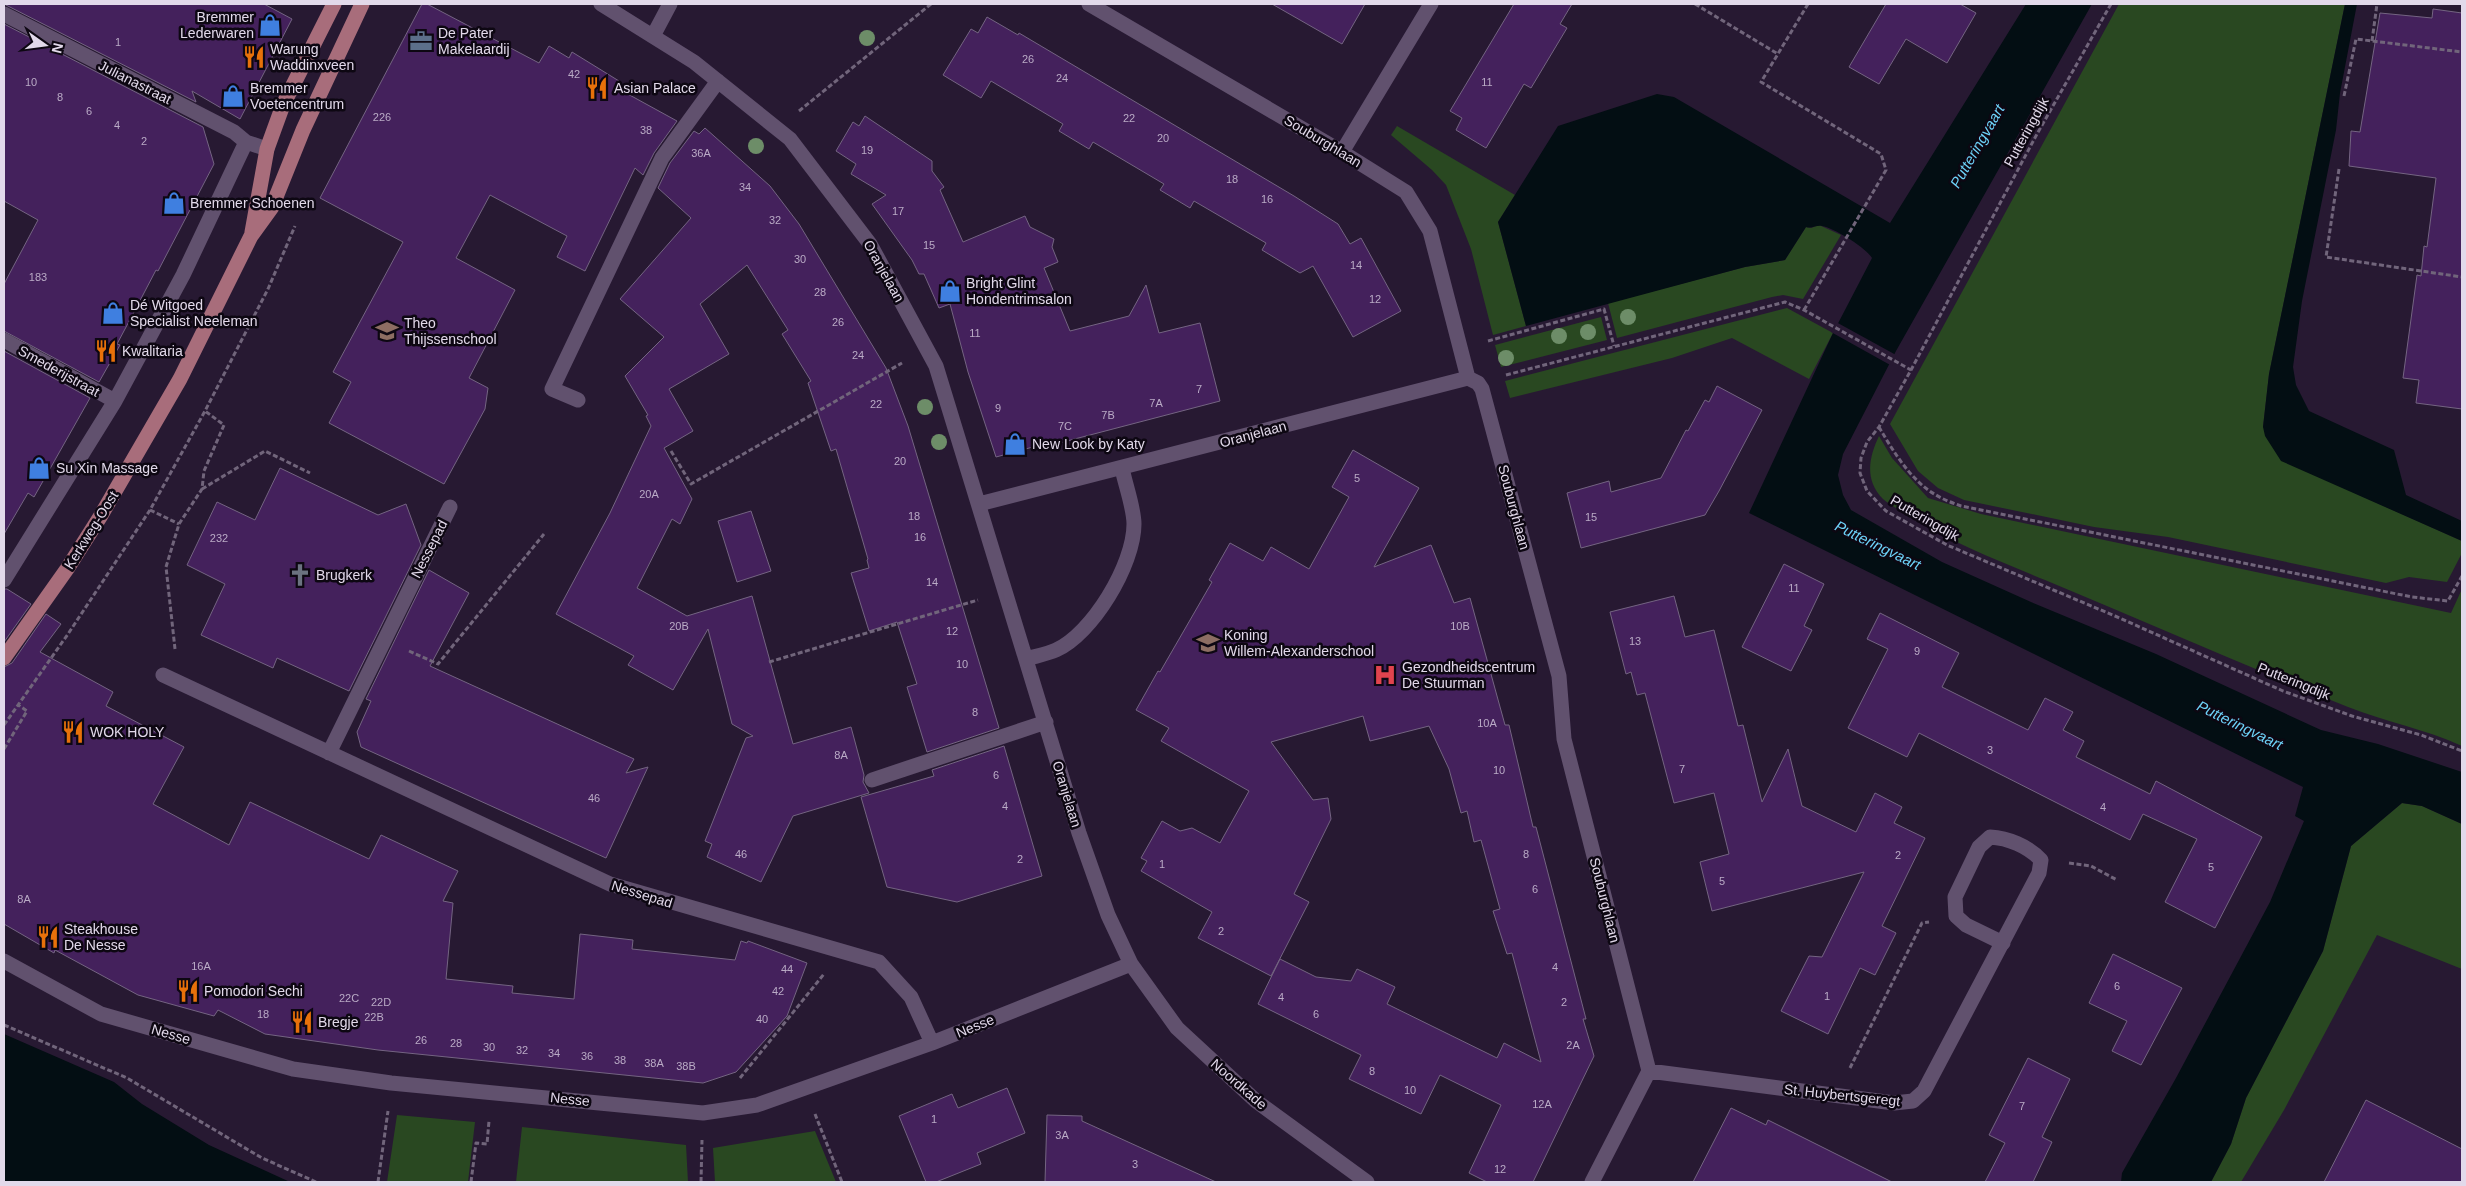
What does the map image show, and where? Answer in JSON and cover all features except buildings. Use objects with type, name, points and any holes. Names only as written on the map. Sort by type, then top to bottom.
[{"type":"main road","name":"Kerkweg-Oost","points":[[251,236],[267,148],[283,105],[334,4]]},
{"type":"main road","name":"Kerkweg-Oost","points":[[4,658],[67,569],[133,463],[185,370],[251,236],[272,207],[303,130],[362,4]]},
{"type":"street","name":"Oranjelaan","points":[[601,4],[694,62],[790,139],[870,244],[938,374],[980,504],[1079,833],[1104,906],[1132,964]]},
{"type":"street","points":[[653,36],[670,4]]},
{"type":"street","name":"Souburghlaan","points":[[1089,4],[1342,152],[1406,192],[1430,231],[1460,349],[1473,380],[1482,389],[1559,676],[1564,739],[1649,1070]]},
{"type":"street","points":[[1342,152],[1431,4]]},
{"type":"street","name":"Julianastraat","points":[[4,14],[225,128],[246,142],[267,148]]},
{"type":"street","points":[[578,400],[552,389],[662,158],[718,81]]},
{"type":"street","points":[[4,580],[115,401],[183,276],[246,142]]},
{"type":"street","name":"Smederijstraat","points":[[4,340],[115,401]]},
{"type":"street","name":"Oranjelaan","points":[[980,504],[1473,380]]},
{"type":"street","points":[[1026,659],[1056,650],[1085,629],[1110,595],[1126,562],[1134,524],[1122,468]]},
{"type":"street","name":"Nessepad","points":[[329,753],[383,639],[450,507]]},
{"type":"street","name":"Nessepad","points":[[163,675],[610,884],[879,962],[911,997],[932,1043]]},
{"type":"street","points":[[872,780],[1046,722]]},
{"type":"street","points":[[2003,943],[1966,925],[1956,916],[1955,897],[1979,847],[1990,837],[2004,838],[2034,853],[2040,860]]},
{"type":"street","name":"St. Huybertsgeregt","points":[[1649,1070],[1894,1103],[1912,1101],[1924,1091],[2003,943],[2039,873],[2040,860]]},
{"type":"street","name":"Nesse","points":[[4,961],[101,1014],[293,1069],[391,1083],[708,1112],[757,1105],[932,1043],[1132,964]]},
{"type":"street","name":"Noordkade","points":[[1132,964],[1177,1028],[1256,1101],[1367,1182]]},
{"type":"street","points":[[1592,1182],[1649,1070]]},
{"type":"path","points":[[777,129],[931,4]]},
{"type":"path","points":[[1695,4],[1778,54]]},
{"type":"path","points":[[1804,310],[1886,170],[1882,154],[1762,82],[1808,4]]},
{"type":"path","name":"Putteringdijk","points":[[2111,4],[2037,134],[1911,370],[1879,427],[1867,442],[1861,458],[1860,473],[1867,491],[1886,511],[1948,546],[2115,616],[2283,690],[2352,716],[2421,734],[2462,751]]},
{"type":"path","points":[[2372,41],[2377,4]]},
{"type":"path","points":[[2344,96],[2356,39],[2462,52]]},
{"type":"path","points":[[2339,169],[2326,257],[2462,277]]},
{"type":"path","points":[[1473,380],[1785,302],[1804,310],[1911,370]]},
{"type":"path","points":[[1460,349],[1604,309],[1614,346]]},
{"type":"path","points":[[671,451],[691,484],[926,348]]},
{"type":"path","points":[[202,489],[204,471],[224,425],[205,411]]},
{"type":"path","points":[[1879,427],[1896,456],[1913,475],[1935,495],[1961,506],[2412,597],[2448,601],[2462,576]]},
{"type":"path","points":[[163,675],[176,648],[166,567],[178,524],[202,489],[265,451],[310,473]]},
{"type":"path","points":[[150,510],[178,524]]},
{"type":"path","points":[[383,639],[438,664],[544,534]]},
{"type":"path","points":[[769,662],[1005,592]]},
{"type":"path","points":[[4,749],[27,711],[17,704]]},
{"type":"path","points":[[2040,860],[2091,866],[2117,880]]},
{"type":"path","points":[[1836,1096],[1922,923],[1956,916]]},
{"type":"path","points":[[701,1182],[708,1112],[841,952]]},
{"type":"path","points":[[4,1025],[127,1078],[262,1158],[316,1182]]},
{"type":"path","points":[[378,1182],[391,1083]]},
{"type":"path","points":[[805,1088],[842,1182]]},
{"type":"path","points":[[471,1182],[476,1143],[487,1144],[492,1091]]},
{"type":"green space","points":[[2119,4],[2345,4],[2269,374],[2263,427],[2357,494],[2462,541],[2462,553],[2447,582],[2409,577],[2386,583],[2168,537],[2094,527],[1964,500],[1938,488],[1918,471],[1890,424]]},
{"type":"green space","points":[[1397,126],[1515,195],[1498,222],[1526,326],[1493,335],[1471,249],[1446,185],[1432,170],[1391,135]]},
{"type":"green space","points":[[1819,225],[1841,235],[1803,299],[1783,295],[1772,297],[1617,338],[1608,303],[1745,267],[1785,260],[1806,227],[1811,228]]},
{"type":"green space","points":[[1787,308],[1833,333],[1809,379],[1732,338],[1672,358],[1510,398],[1505,381]]},
{"type":"green space","points":[[1601,317],[1607,340],[1501,367],[1495,345]]},
{"type":"green space","points":[[1879,436],[1892,458],[1928,498],[1981,514],[2451,613],[2462,589],[2462,746],[2362,712],[2310,691],[1993,558],[1924,525],[1883,499],[1877,492],[1873,484],[1870,468]]},
{"type":"green space","points":[[2402,803],[2422,806],[2462,824],[2462,969],[2377,935],[2284,1110],[2241,1182],[2211,1182],[2231,1144],[2246,1098],[2323,951],[2351,846]]},
{"type":"green space","points":[[397,1115],[475,1122],[468,1182],[387,1182]]},
{"type":"green space","points":[[522,1127],[686,1145],[688,1182],[516,1182]]},
{"type":"green space","points":[[815,1131],[836,1182],[715,1182],[713,1148]]},
{"type":"water","name":"Putteringvaart","points":[[2026,4],[2092,4],[1896,351],[1843,454],[1838,475],[1843,495],[1851,510],[1942,562],[2031,602],[2156,654],[2321,730],[2378,744],[2462,772],[2462,824],[2422,806],[2402,803],[2351,846],[2323,951],[2246,1098],[2231,1144],[2211,1182],[2121,1182],[2122,1173],[2176,1078],[2270,902],[2304,821],[2295,816],[2303,787],[1749,513],[1833,333],[1872,258],[1856,244],[1827,227],[1806,227],[1785,260],[1745,267],[1526,326],[1498,222],[1558,126],[1657,94],[1674,97],[1890,223]]},
{"type":"water","points":[[2345,4],[2357,4],[2340,93],[2336,130],[2302,301],[2293,367],[2296,385],[2309,411],[2394,450],[2406,495],[2462,521],[2462,541],[2281,461],[2265,436],[2263,427],[2269,374]]},
{"type":"water","points":[[4,1034],[114,1082],[142,1104],[209,1145],[290,1182],[4,1182]]},
{"type":"pier","points":[[1836,322],[1896,355],[1892,366],[1831,332]]},
{"type":"place","name":"Bremmer Lederwaren","points":[[270,25]]},
{"type":"place","name":"De Pater Makelaardij","points":[[421,41]]},
{"type":"place","name":"Warung Waddinxveen","points":[[254,57]]},
{"type":"place","name":"Asian Palace","points":[[597,88]]},
{"type":"place","name":"Bremmer Voetencentrum","points":[[233,96]]},
{"type":"place","name":"Bremmer Schoenen","points":[[174,203]]},
{"type":"place","name":"Bright Glint Hondentrimsalon","points":[[950,291]]},
{"type":"place","name":"Dé Witgoed Specialist Neeleman","points":[[113,313]]},
{"type":"place","name":"Theo Thijssenschool","points":[[387,331]]},
{"type":"place","name":"Kwalitaria","points":[[106,351]]},
{"type":"place","name":"New Look by Katy","points":[[1015,444]]},
{"type":"place","name":"Su Xin Massage","points":[[39,468]]},
{"type":"place","name":"Brugkerk","points":[[300,575]]},
{"type":"place","name":"Koning Willem-Alexanderschool","points":[[1208,643]]},
{"type":"place","name":"Gezondheidscentrum De Stuurman","points":[[1385,675]]},
{"type":"place","name":"WOK HOLY","points":[[73,732]]},
{"type":"place","name":"Steakhouse De Nesse","points":[[48,937]]},
{"type":"place","name":"Pomodori Sechi","points":[[188,991]]},
{"type":"place","name":"Bregje","points":[[302,1022]]}]
